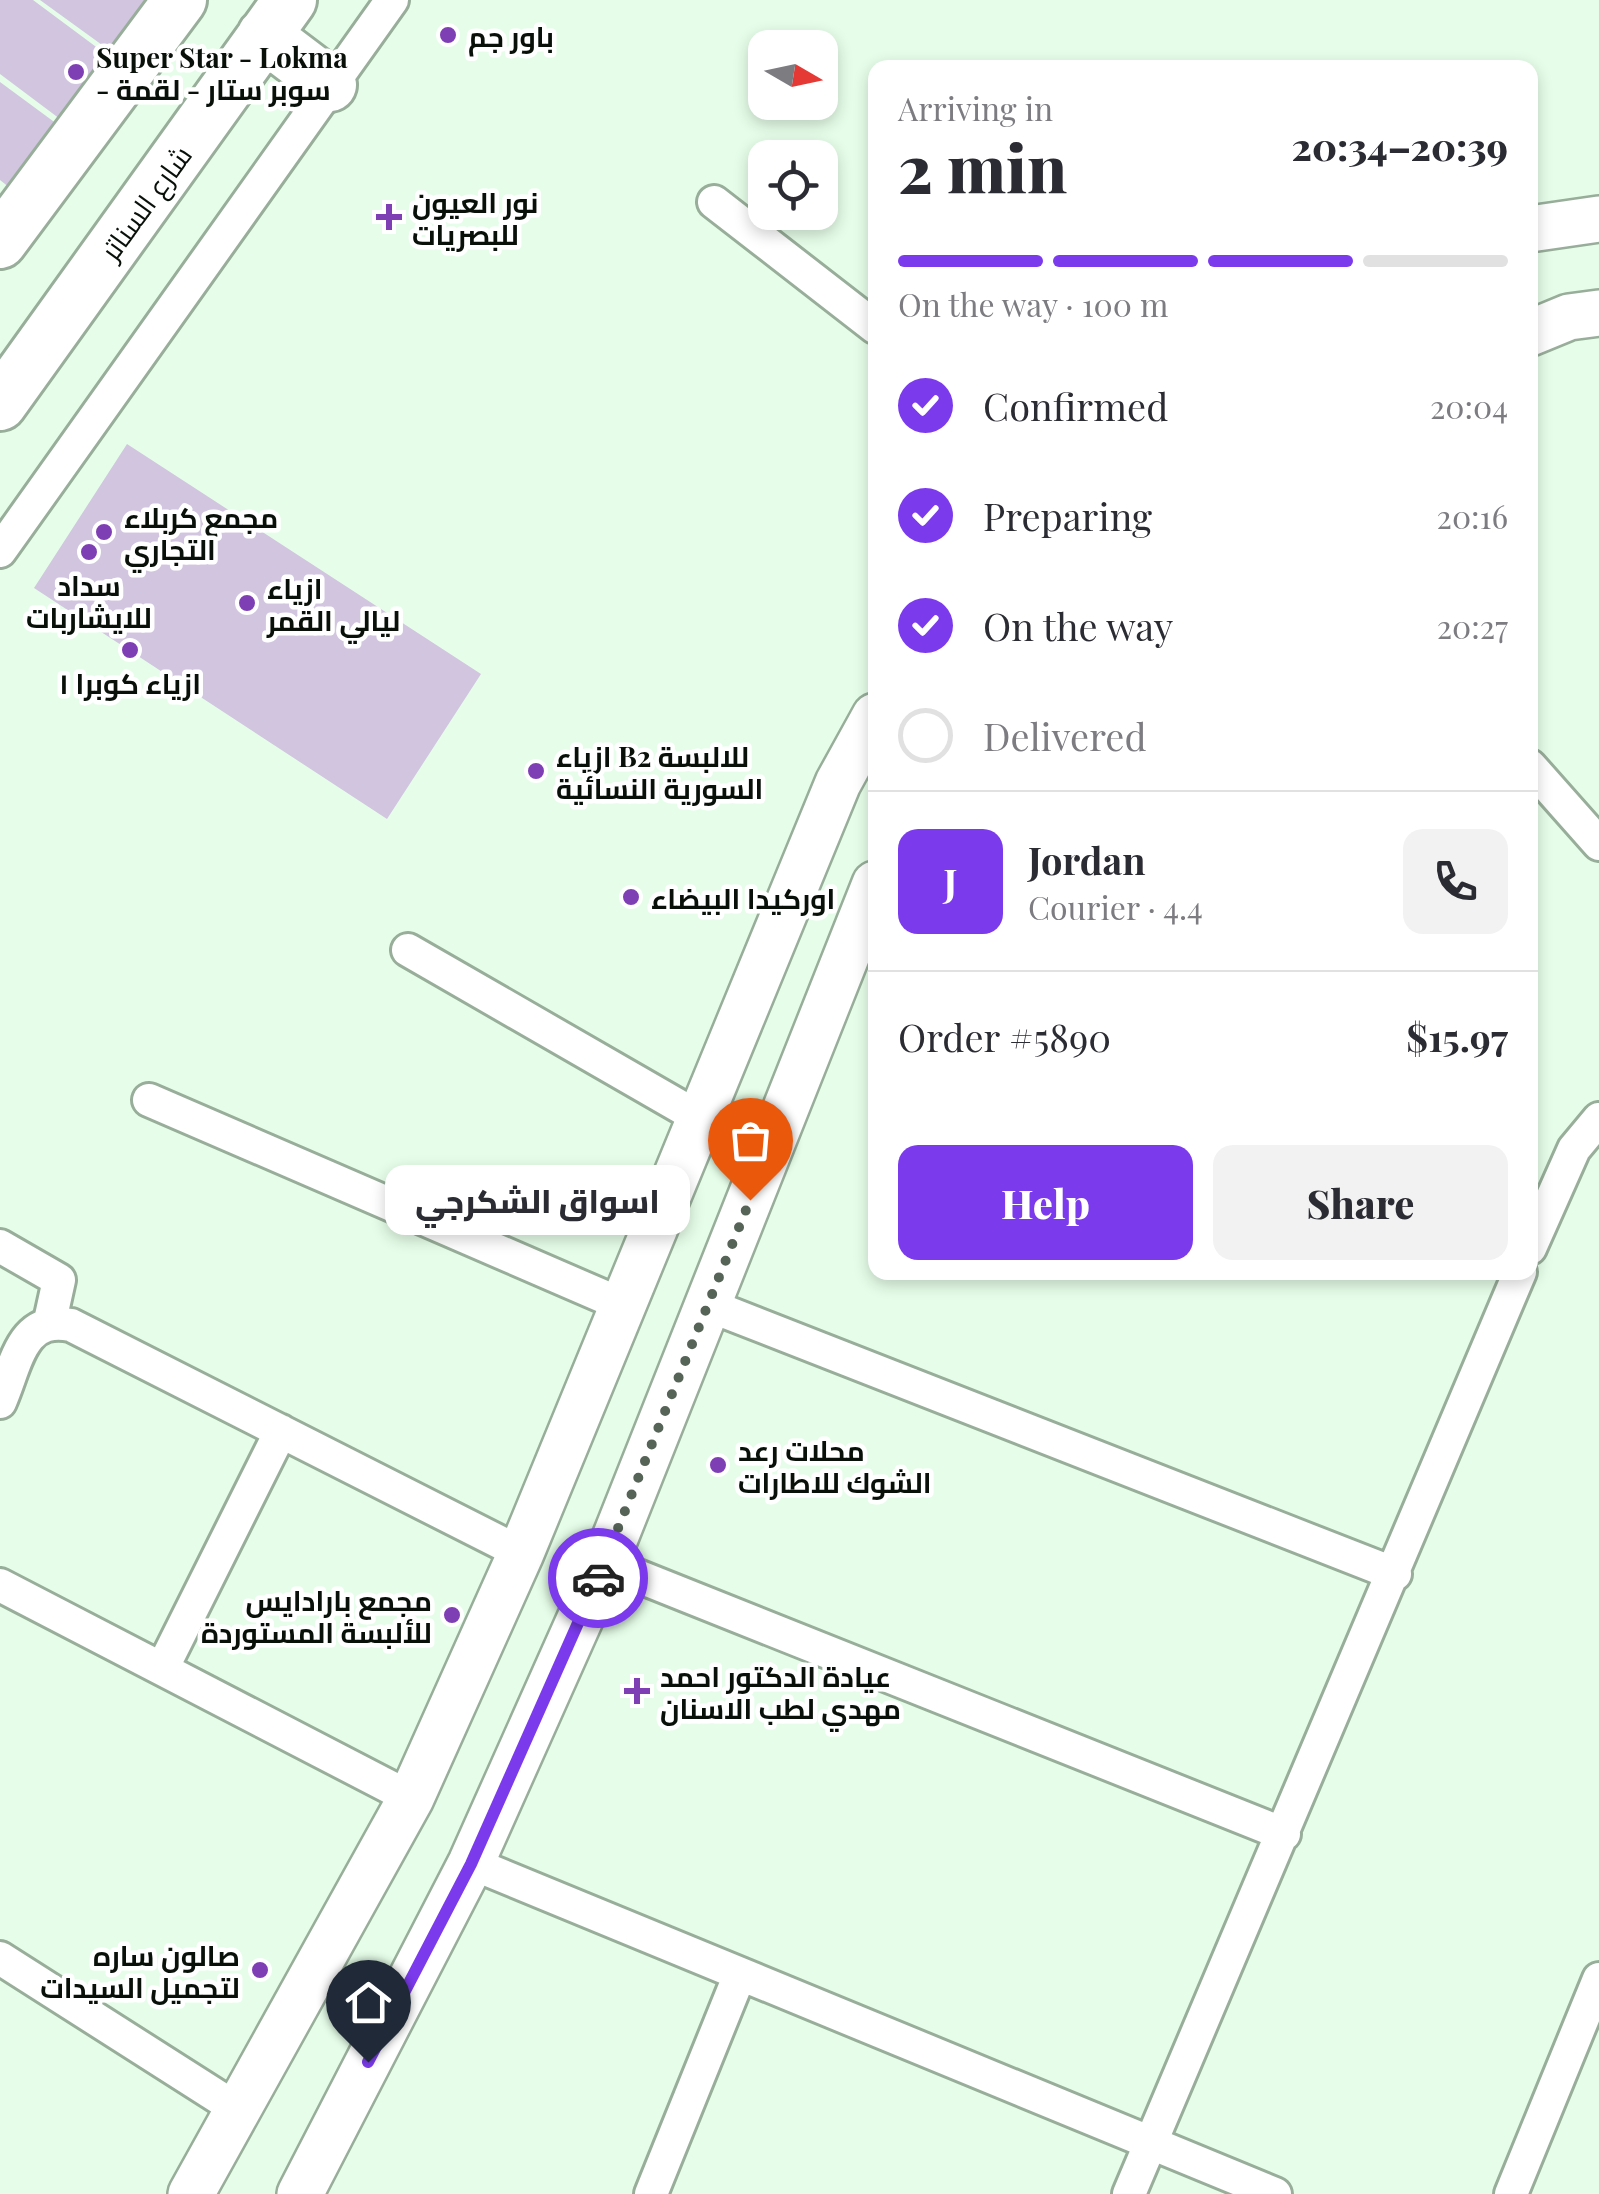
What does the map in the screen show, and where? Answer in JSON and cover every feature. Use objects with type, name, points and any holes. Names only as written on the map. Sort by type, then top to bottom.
[{"type":"highway","points":[[0,242],[180,0]]},
{"type":"highway","points":[[277,18],[330,85]]},
{"type":"highway","name":"شارع السناتر","points":[[0,404],[277,18]]},
{"type":"main road","points":[[1538,228],[1599,219]]},
{"type":"main road","points":[[1538,330],[1568,317],[1599,313]]},
{"type":"main road","points":[[190,2194],[411,1798],[521,1553],[838,782],[868,728]]},
{"type":"main road","points":[[300,2194],[471,1864],[605,1563],[868,902]]},
{"type":"street","points":[[0,551],[392,0]]},
{"type":"street","points":[[714,202],[868,322]]},
{"type":"street","points":[[1538,775],[1599,844]]},
{"type":"street","points":[[408,950],[698,1117]]},
{"type":"street","points":[[149,1100],[623,1305]]},
{"type":"street","points":[[1538,1230],[1574,1149],[1599,1119]]},
{"type":"street","points":[[0,1246],[58,1280],[50,1321]]},
{"type":"street","points":[[1129,2194],[1517,1280]]},
{"type":"street","points":[[708,1305],[1395,1574]]},
{"type":"street","points":[[0,1402],[30,1331],[50,1321],[72,1324],[521,1553]]},
{"type":"street","points":[[162,1669],[281,1431]]},
{"type":"street","points":[[605,1563],[1284,1834]]},
{"type":"street","points":[[0,1585],[411,1798]]},
{"type":"street","points":[[471,1864],[1275,2194]]},
{"type":"street","points":[[0,1958],[237,2109]]},
{"type":"street","points":[[651,2194],[740,1974]]},
{"type":"street","points":[[1511,2194],[1599,1979]]},
{"type":"building","points":[[0,0],[33,0],[107,55],[60,119],[0,74]]},
{"type":"building","points":[[40,0],[146,0],[109,50]]},
{"type":"building","points":[[0,82],[57,124],[10,188],[0,180]]},
{"type":"building","points":[[127,444],[481,674],[387,819],[34,588]]},
{"type":"way so far","points":[[598,1578],[750,1200]]},
{"type":"place","name":"باور جم","points":[[448,35]]},
{"type":"place","name":"Super Star - Lokma - سوبر ستار - لقمة","points":[[76,72]]},
{"type":"place","name":"نور العيون للبصريات","points":[[389,217]]},
{"type":"place","name":"مجمع كربلاء التجاري","points":[[104,532]]},
{"type":"place","name":"سداد للايشاربات","points":[[89,552]]},
{"type":"place","name":"ازياء ليالي القمر","points":[[247,603]]},
{"type":"place","name":"ازياء كوبرا ١","points":[[130,650]]},
{"type":"place","name":"ازياء B2 للالبسة السورية النسائية","points":[[536,771]]},
{"type":"place","name":"اوركيدا البيضاء","points":[[631,897]]},
{"type":"place","name":"اسواق الشكرجي","points":[[750,1200]]},
{"type":"place","name":"محلات رعد الشوك للاطارات","points":[[718,1465]]},
{"type":"place","name":"مجمع بارادايس للألبسة المستوردة","points":[[452,1615]]},
{"type":"place","name":"عيادة الدكتور احمد مهدي لطب الاسنان","points":[[637,1691]]},
{"type":"place","name":"صالون ساره لتجميل السيدات","points":[[260,1970]]},
{"type":"route","points":[[368,2062],[471,1864],[598,1578]]}]
